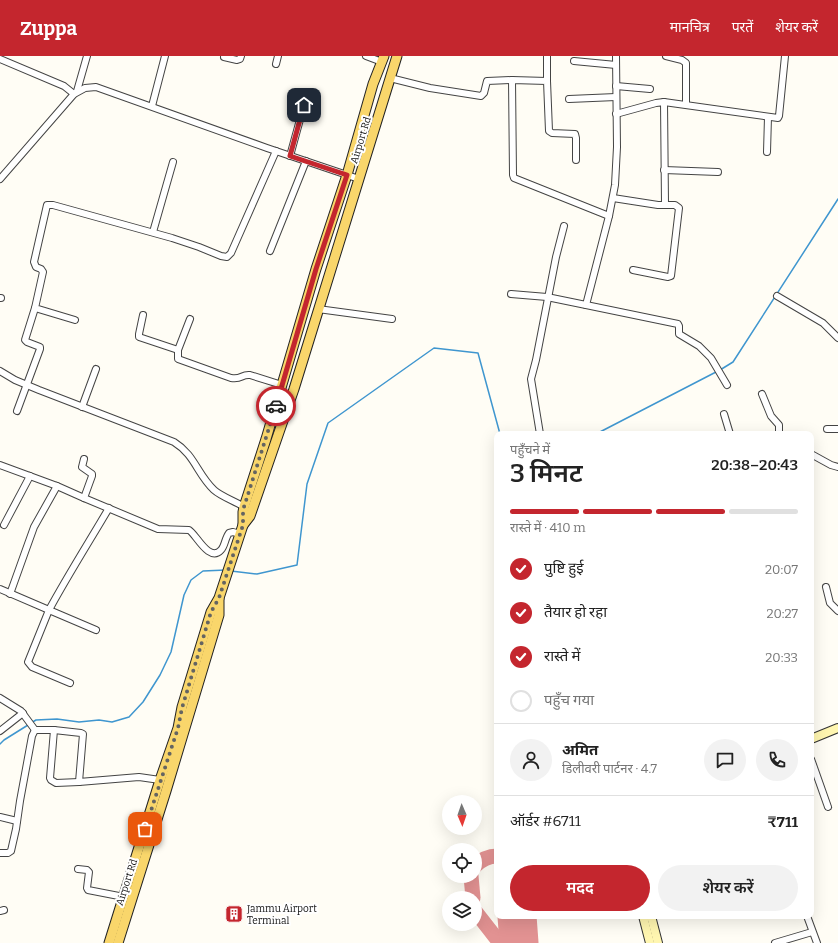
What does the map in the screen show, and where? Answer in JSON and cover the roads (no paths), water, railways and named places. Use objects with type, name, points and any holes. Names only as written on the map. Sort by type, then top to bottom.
[{"type":"main road","name":"Airport Rd","points":[[243,525],[250,516],[294,389],[397,56]]},
{"type":"main road","points":[[109,943],[160,780],[178,728],[182,708],[211,612],[220,595],[243,525],[244,507],[316,269],[347,175],[373,84],[383,59]]},
{"type":"main road","name":"Airport Rd","points":[[118,943],[219,615],[220,595]]},
{"type":"street","points":[[0,179],[75,92],[87,56]]},
{"type":"street","points":[[152,106],[165,56]]},
{"type":"street","points":[[224,57],[237,60],[240,59],[241,56]]},
{"type":"street","points":[[276,64],[278,56]]},
{"type":"street","points":[[366,56],[383,59]]},
{"type":"street","points":[[547,56],[549,131],[552,133],[575,134],[576,160]]},
{"type":"street","points":[[586,305],[613,198],[616,169],[616,56]]},
{"type":"street","points":[[666,56],[682,60],[686,63],[686,104]]},
{"type":"street","points":[[616,114],[656,102],[664,102],[776,118],[779,116],[785,56]]},
{"type":"street","points":[[0,59],[75,92],[92,87],[100,87],[290,156],[359,179]]},
{"type":"street","points":[[574,61],[616,66]]},
{"type":"street","points":[[390,78],[430,88],[481,96],[484,94],[487,81],[547,81]]},
{"type":"street","points":[[512,80],[514,178],[609,216]]},
{"type":"street","points":[[616,86],[650,89]]},
{"type":"street","points":[[569,99],[616,97]]},
{"type":"street","points":[[664,102],[665,204]]},
{"type":"street","points":[[290,156],[304,105]]},
{"type":"street","points":[[767,152],[768,117]]},
{"type":"street","points":[[16,411],[40,349],[40,347],[25,340],[35,308],[43,272],[41,269],[36,267],[34,262],[47,205],[53,205],[153,232],[225,257],[229,256],[276,151]]},
{"type":"street","points":[[270,251],[306,161]]},
{"type":"street","points":[[153,232],[173,162]]},
{"type":"street","points":[[664,170],[718,172]]},
{"type":"street","points":[[613,198],[658,205],[665,204],[677,206],[679,210],[671,276],[668,277],[633,270]]},
{"type":"street","points":[[539,431],[531,383],[547,297],[564,226]]},
{"type":"street","points":[[511,294],[547,297],[678,324],[680,326],[678,334],[699,346],[711,358],[727,385]]},
{"type":"street","points":[[777,296],[822,323],[838,338]]},
{"type":"street","points":[[35,308],[75,320]]},
{"type":"street","points":[[318,310],[392,319]]},
{"type":"street","points":[[143,315],[139,337],[178,350]]},
{"type":"street","points":[[190,319],[178,350],[178,357],[180,360],[231,378],[238,379],[247,375],[282,385]]},
{"type":"street","points":[[82,407],[96,369]]},
{"type":"street","points":[[0,371],[27,385],[174,442],[187,452],[214,490],[244,507]]},
{"type":"street","points":[[762,394],[771,416],[779,425],[779,431]]},
{"type":"street","points":[[724,414],[729,431]]},
{"type":"street","points":[[827,429],[838,429]]},
{"type":"street","points":[[814,456],[831,465],[838,466]]},
{"type":"street","points":[[84,459],[82,467],[92,474],[92,476],[84,498]]},
{"type":"street","points":[[0,465],[57,486],[158,529],[189,530],[205,550],[210,552],[218,552],[221,550],[229,533],[233,532],[240,534]]},
{"type":"street","points":[[4,525],[30,476]]},
{"type":"street","points":[[10,594],[34,527],[57,486]]},
{"type":"street","points":[[70,683],[32,667],[28,662],[49,610],[109,508]]},
{"type":"street","points":[[826,587],[830,603],[838,610]]},
{"type":"street","points":[[0,589],[96,630]]},
{"type":"street","points":[[0,698],[25,714],[34,729],[11,850],[8,853],[0,853]]},
{"type":"street","points":[[0,731],[25,714]]},
{"type":"street","points":[[814,738],[838,728]]},
{"type":"street","points":[[34,729],[83,734],[79,782]]},
{"type":"street","points":[[54,730],[50,778],[56,783],[139,777],[160,780]]},
{"type":"street","points":[[814,767],[828,807]]},
{"type":"street","points":[[0,817],[17,821]]},
{"type":"street","points":[[78,869],[87,870],[89,872],[88,890],[124,897]]},
{"type":"street","points":[[650,943],[651,919]]},
{"type":"street","points":[[652,919],[658,943]]},
{"type":"street","points":[[808,919],[817,943]]},
{"type":"street","points":[[775,943],[812,932]]},
{"type":"waterway","points":[[720,370],[733,362],[838,199]]},
{"type":"waterway","points":[[231,571],[257,574],[297,565],[307,484],[328,423],[434,348],[478,353],[499,431]]},
{"type":"waterway","points":[[602,431],[716,372]]},
{"type":"waterway","points":[[31,723],[36,720],[57,719],[79,722],[99,720],[112,722],[129,717],[143,702],[160,675],[171,652],[184,595],[191,580],[203,571],[226,570]]},
{"type":"waterway","points":[[0,744],[28,725]]},
{"type":"place","name":"Jammu Airport Terminal","points":[[234,914]]}]
